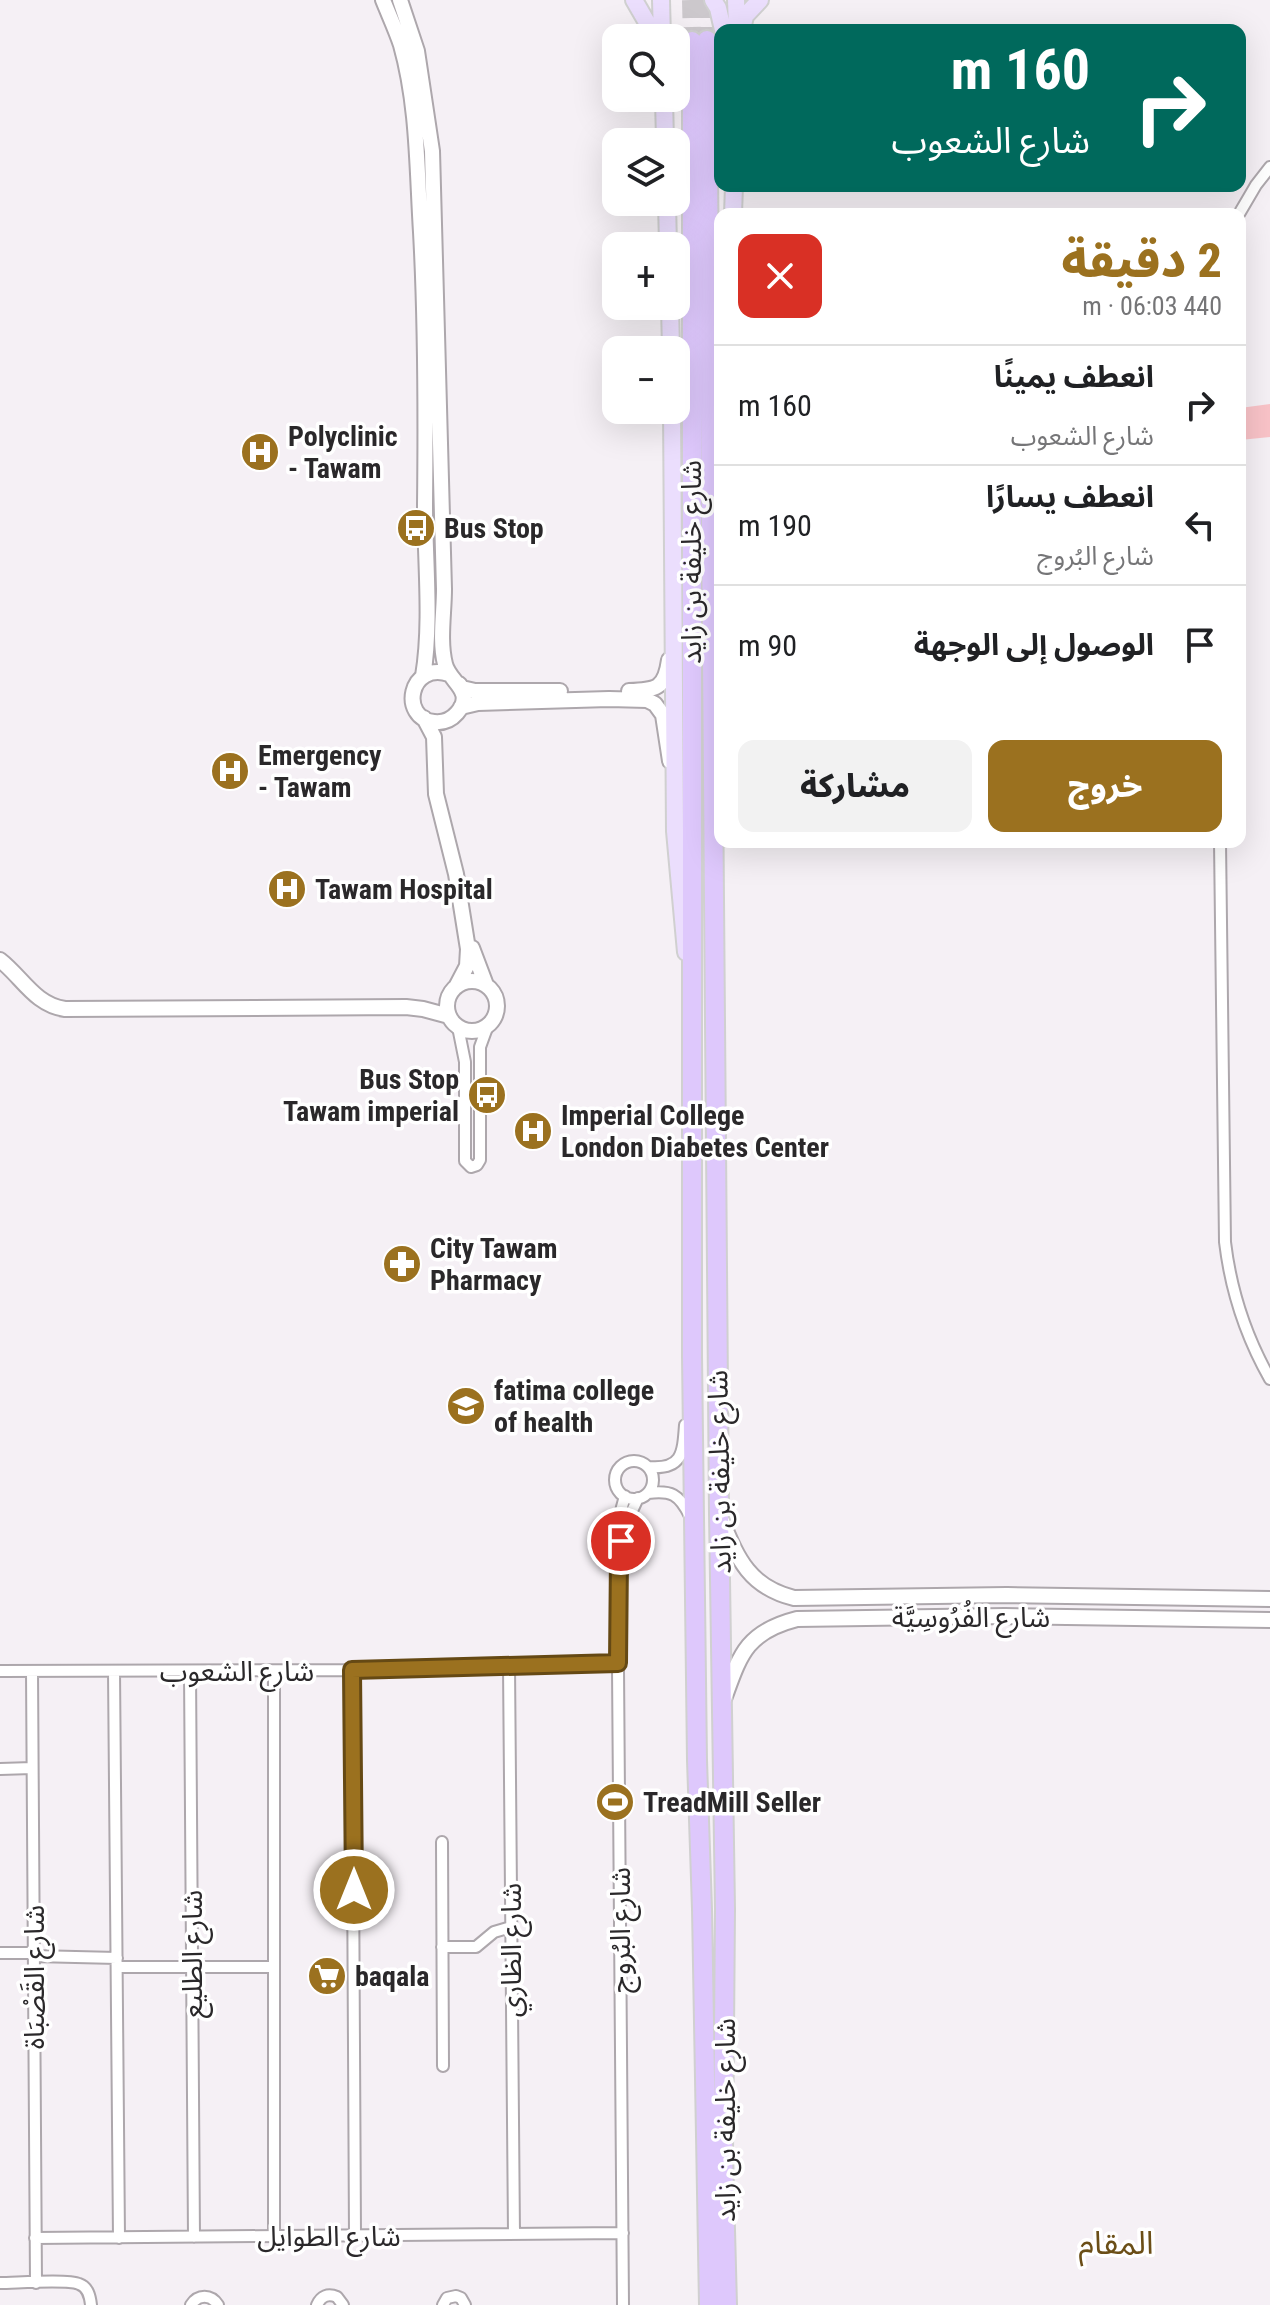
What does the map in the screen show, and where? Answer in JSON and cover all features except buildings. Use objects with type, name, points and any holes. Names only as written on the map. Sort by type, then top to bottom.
[{"type":"highway","name":"شارع خليفة بن زايد","points":[[712,35],[711,639],[725,1909],[723,2155],[727,2305]]},
{"type":"highway","name":"شارع خليفة بن زايد","points":[[709,2305],[694,1525],[691,987],[712,35]]},
{"type":"main road","points":[[634,0],[650,24]]},
{"type":"main road","points":[[713,0],[718,8],[714,24]]},
{"type":"main road","points":[[716,24],[724,0]]},
{"type":"main road","points":[[736,0],[739,24]]},
{"type":"main road","points":[[742,24],[745,16],[760,0]]},
{"type":"main road","points":[[661,24],[664,4]]},
{"type":"main road","name":"شارع خليفة بن زايد","points":[[672,424],[677,870],[691,987]]},
{"type":"main road","name":"شارع خليفة بن زايد","points":[[711,639],[714,624]]},
{"type":"street","points":[[383,0],[405,60],[416,146],[423,265],[426,644],[423,676],[415,686],[412,697],[415,708],[434,737],[436,794],[459,885],[468,949],[467,966],[447,1001],[465,1062],[465,1161],[471,1167],[480,1160],[480,1047],[495,1016],[497,1004],[475,958],[461,865],[441,781],[441,743],[463,695],[444,653],[432,151],[417,51],[400,0]]},
{"type":"street","points":[[1243,208],[1270,167]]},
{"type":"street","points":[[425,439],[435,444],[441,476]]},
{"type":"street","points":[[423,676],[436,672],[454,679],[462,688],[482,691],[648,690],[664,680],[673,644]]},
{"type":"street","points":[[424,718],[438,722],[478,703],[647,700],[655,704],[663,715],[667,749],[674,772]]},
{"type":"street","points":[[1220,848],[1225,1242],[1236,1305],[1270,1379]]},
{"type":"street","points":[[0,960],[41,1000],[65,1009],[406,1007],[423,1009],[473,1031],[488,1025]]},
{"type":"street","points":[[406,1007],[425,1003],[470,981],[486,985]]},
{"type":"street","points":[[692,1356],[682,1452],[675,1463],[666,1468],[648,1467],[631,1461],[619,1468],[615,1482],[617,1489],[625,1496],[663,1491],[676,1496],[686,1507],[694,1525]]},
{"type":"street","points":[[643,1496],[653,1480],[648,1467]]},
{"type":"street","name":"شارع البُروج","points":[[623,2305],[617,1525],[625,1496]]},
{"type":"street","name":"شارع البُروج","points":[[619,1556],[625,1526],[643,1496]]},
{"type":"street","name":"شارع الفُرُوسِيَّة","points":[[719,1513],[732,1547],[746,1570],[769,1589],[794,1598],[1007,1595],[1270,1599]]},
{"type":"street","name":"شارع الفُرُوسِيَّة","points":[[721,1707],[748,1644],[772,1628],[797,1619],[1005,1616],[1270,1620]]},
{"type":"street","name":"شارع الشعوب","points":[[0,1671],[352,1670],[618,1663]]},
{"type":"street","name":"شارع الظاري","points":[[509,1666],[514,2234]]},
{"type":"street","points":[[352,1670],[355,2236]]},
{"type":"street","name":"شارع القَصْبَاة","points":[[32,1671],[36,2283]]},
{"type":"street","points":[[114,1671],[119,2238]]},
{"type":"street","name":"شارع الطليع","points":[[190,1671],[194,2237]]},
{"type":"street","points":[[274,1671],[274,2236]]},
{"type":"street","points":[[0,1769],[32,1768]]},
{"type":"street","points":[[442,1842],[443,2066]]},
{"type":"street","points":[[442,1947],[476,1947],[494,1932],[511,1927]]},
{"type":"street","points":[[0,1953],[192,1967],[274,1967]]},
{"type":"street","name":"شارع الطوايل","points":[[35,2238],[623,2233]]},
{"type":"street","points":[[0,2283],[79,2284],[88,2292],[91,2305]]},
{"type":"street","points":[[317,2305],[329,2295],[337,2297],[343,2305]]},
{"type":"street","points":[[191,2305],[204,2296],[218,2305]]},
{"type":"street","points":[[443,2305],[447,2298],[456,2296],[465,2305]]},
{"type":"shaded area","points":[[1270,404],[1270,437],[1246,439],[1246,407]]},
{"type":"tunnel","points":[[691,0],[692,41]]},
{"type":"tunnel","points":[[707,0],[707,40]]},
{"type":"place","name":"Polyclinic - Tawam","points":[[260,452]]},
{"type":"place","name":"Bus Stop","points":[[416,528]]},
{"type":"place","name":"Emergency - Tawam","points":[[230,771]]},
{"type":"place","name":"Tawam Hospital","points":[[287,889]]},
{"type":"place","name":"Bus Stop Tawam imperial","points":[[487,1095]]},
{"type":"place","name":"Imperial College London Diabetes Center","points":[[533,1131]]},
{"type":"place","name":"City Tawam Pharmacy","points":[[402,1264]]},
{"type":"place","name":"fatima college of health","points":[[466,1406]]},
{"type":"place","name":"TreadMill Seller","points":[[615,1802]]},
{"type":"place","name":"baqala","points":[[327,1976]]},
{"type":"district","name":"المقام","points":[[1116,2243]]},
{"type":"route","points":[[354,1890],[352,1670],[618,1663],[621,1541]]}]
